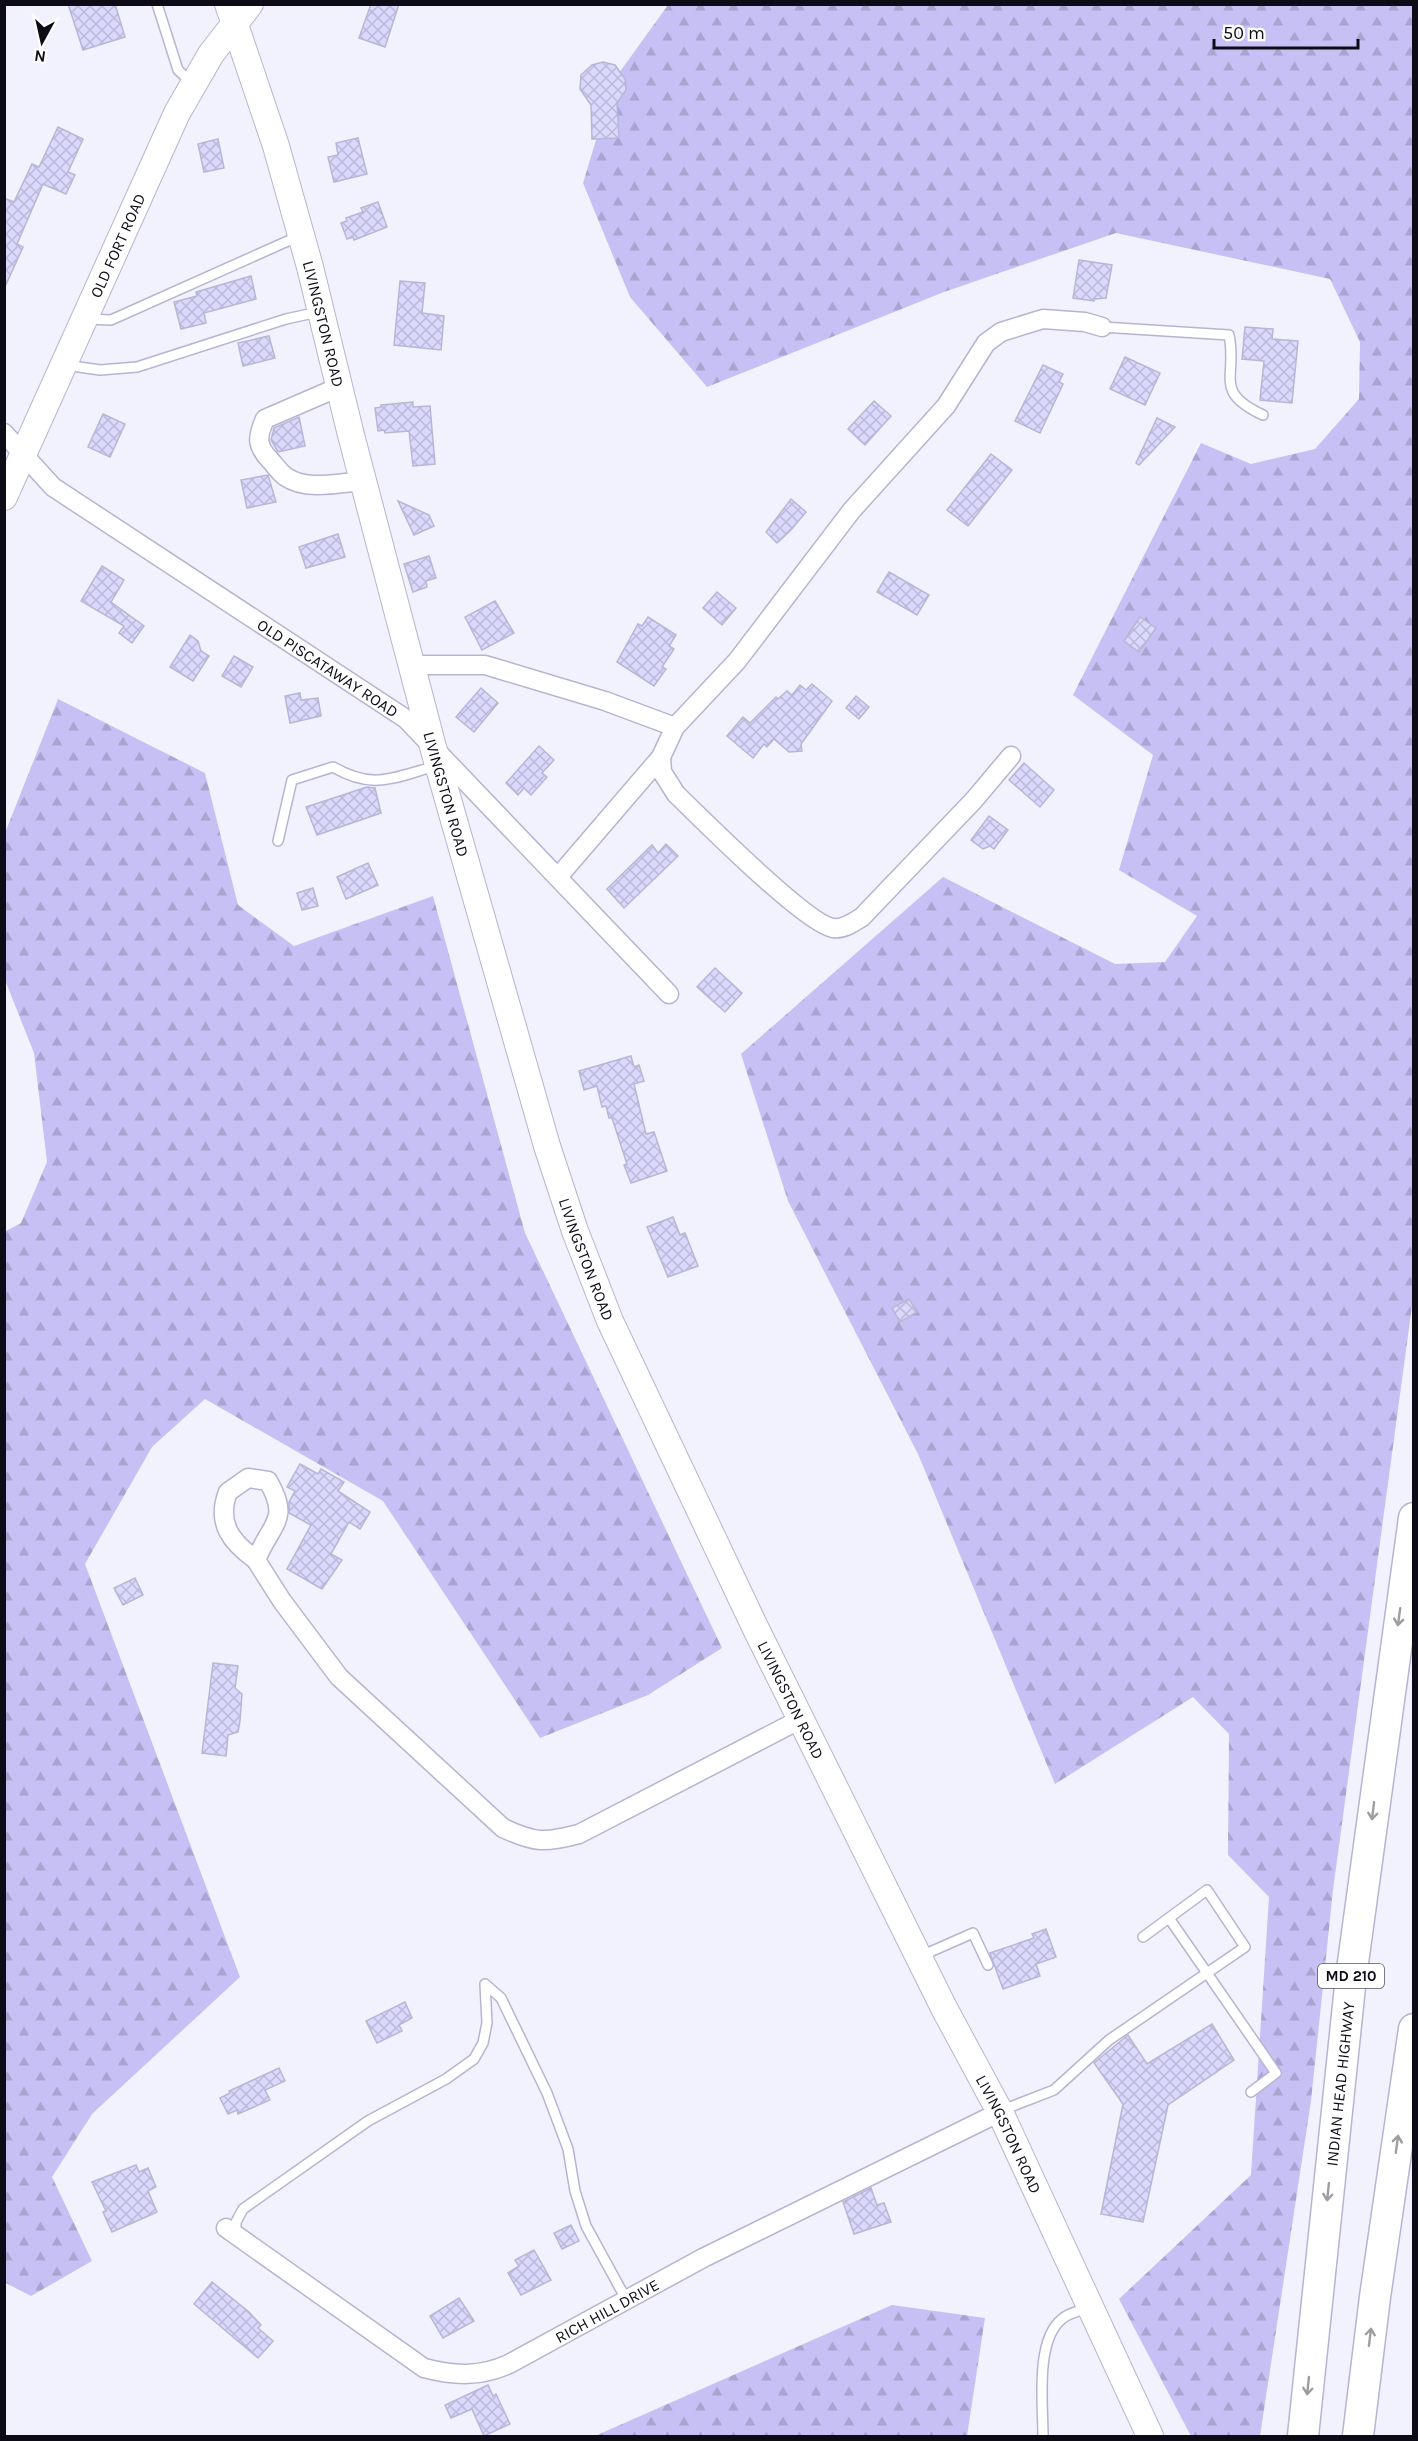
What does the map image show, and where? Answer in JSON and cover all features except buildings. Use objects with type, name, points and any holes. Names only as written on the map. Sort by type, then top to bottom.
[{"type":"highway","name":"INDIAN HEAD HIGHWAY","points":[[1303,2436],[1351,1977],[1413,1518]]},
{"type":"highway","points":[[1358,2436],[1413,2029]]},
{"type":"main road","name":"OLD FORT ROAD","points":[[4,497],[177,113],[232,15],[250,4]]},
{"type":"main road","name":"LIVINGSTON ROAD","points":[[232,15],[272,135],[301,235],[436,756],[541,1124],[575,1231],[610,1321],[801,1719],[919,1958],[1000,2112],[1150,2436]]},
{"type":"street","points":[[558,877],[661,757],[675,727],[737,661],[852,510],[946,406],[986,343],[1000,332],[1043,319],[1085,322],[1102,327]]},
{"type":"street","points":[[339,387],[265,419],[257,436],[261,452],[283,475],[295,483],[305,485],[363,481]]},
{"type":"street","name":"OLD PISCATAWAY ROAD","points":[[4,433],[53,487],[387,704],[406,719],[436,756],[558,877],[669,994]]},
{"type":"street","points":[[414,665],[485,665],[605,701],[675,727]]},
{"type":"street","points":[[661,757],[662,772],[676,794],[805,914],[834,929],[848,926],[862,917],[974,800],[1011,756]]},
{"type":"street","points":[[256,1560],[282,1601],[339,1677],[503,1828],[527,1839],[551,1842],[579,1834],[801,1719]]},
{"type":"street","name":"RICH HILL DRIVE","points":[[231,2231],[424,2368],[442,2373],[475,2375],[491,2372],[626,2299],[1000,2112]]},
{"type":"lane","points":[[158,4],[178,70],[193,83]]},
{"type":"lane","points":[[84,318],[111,320],[301,235]]},
{"type":"lane","points":[[63,365],[100,370],[137,367],[285,319],[321,311]]},
{"type":"lane","points":[[1102,327],[1229,335],[1232,350],[1228,376],[1232,393],[1243,406],[1263,415]]},
{"type":"lane","points":[[278,841],[292,780],[333,767],[353,779],[376,782],[436,756]]},
{"type":"lane","points":[[1000,2112],[1054,2090],[1109,2040],[1245,1947],[1207,1890],[1143,1937]]},
{"type":"lane","points":[[1169,1918],[1276,2073],[1251,2092]]},
{"type":"lane","points":[[919,1958],[973,1933],[988,1965]]},
{"type":"lane","points":[[231,2231],[243,2209],[368,2121],[446,2079],[474,2059],[483,2043],[486,2023],[485,1984],[501,1998],[547,2093],[568,2149],[575,2191],[586,2226],[626,2299]]},
{"type":"lane","points":[[1043,2436],[1045,2347],[1051,2331],[1062,2318],[1090,2307]]},
{"type":"green space","points":[[668,5],[1413,5],[1414,1291],[1333,1890],[1311,2101],[1260,2436],[1191,2436],[1119,2299],[1251,2175],[1269,1897],[1228,1855],[1229,1734],[1193,1697],[1055,1784],[918,1454],[788,1201],[741,1054],[943,877],[1115,964],[1165,962],[1197,916],[1119,870],[1153,755],[1073,695],[1201,443],[1251,464],[1315,449],[1359,399],[1360,342],[1330,279],[1116,233],[944,292],[707,387],[630,297],[583,183],[614,80]]},
{"type":"green space","points":[[58,699],[205,773],[238,905],[294,946],[433,896],[525,1233],[722,1648],[648,1695],[540,1738],[383,1501],[205,1399],[152,1447],[85,1564],[240,1977],[92,2114],[52,2177],[92,2261],[31,2296],[4,2282],[4,1232],[21,1223],[47,1162],[34,1053],[5,980],[5,833]]},
{"type":"green space","points":[[892,2305],[985,2318],[967,2436],[595,2436]]}]
